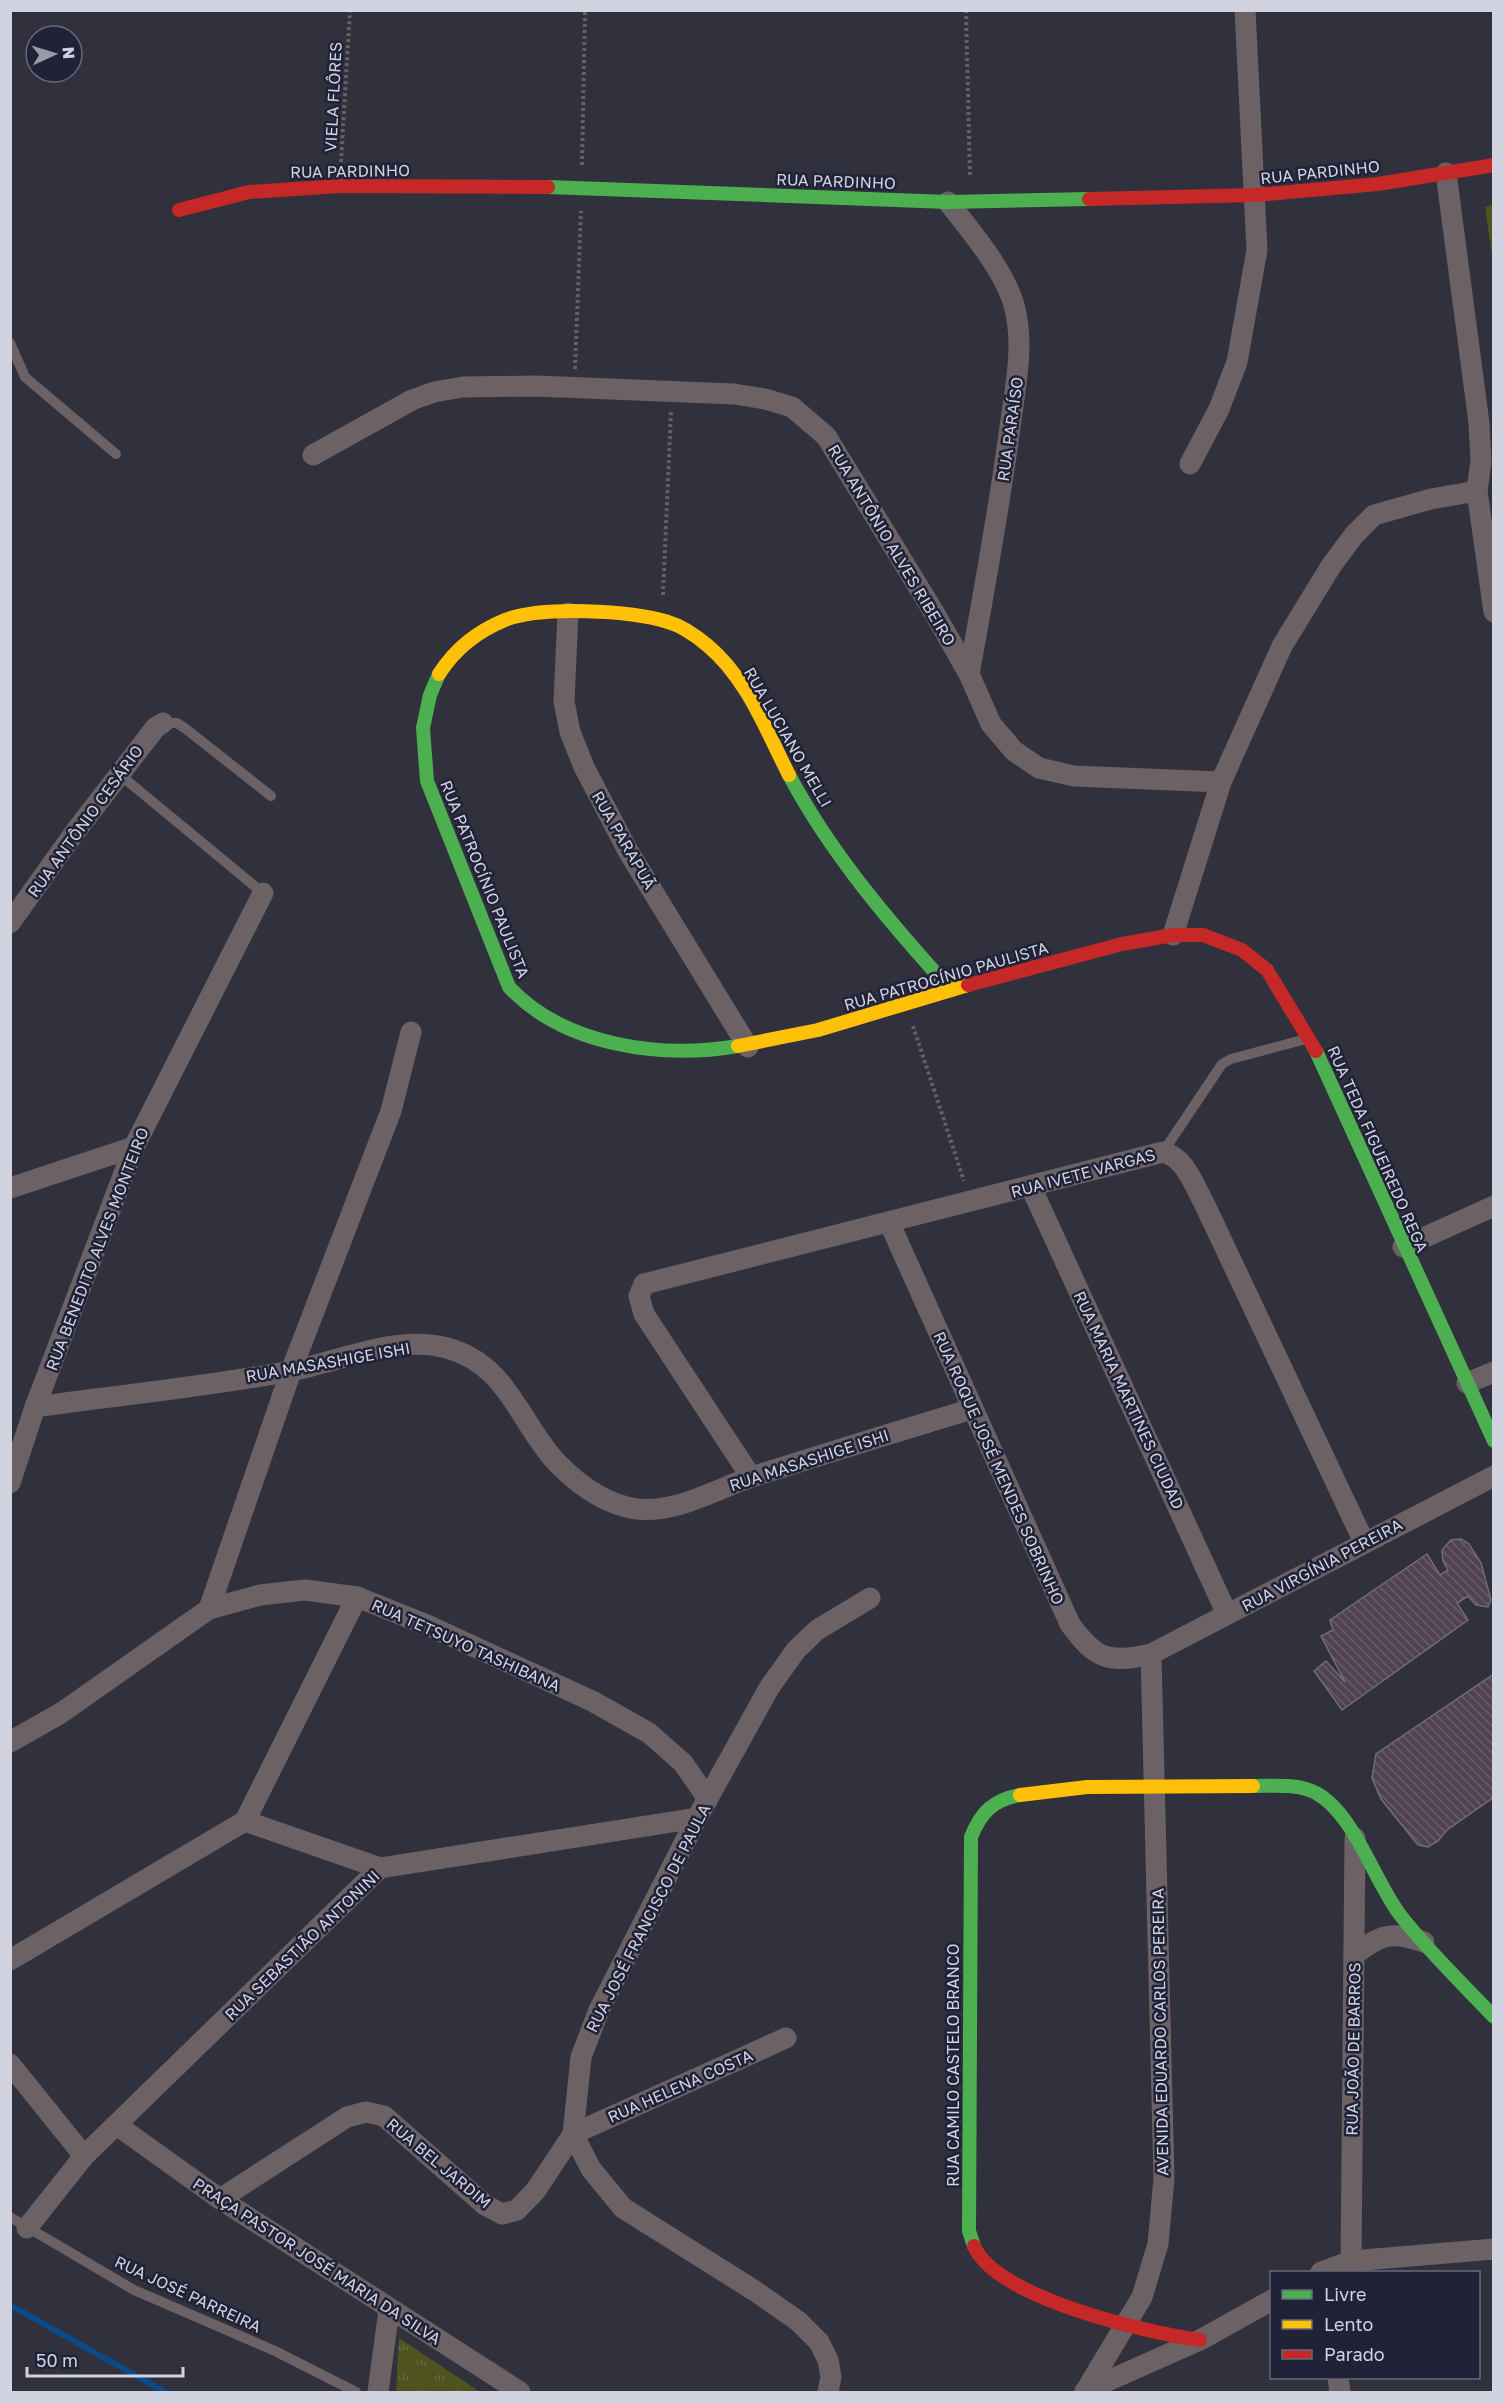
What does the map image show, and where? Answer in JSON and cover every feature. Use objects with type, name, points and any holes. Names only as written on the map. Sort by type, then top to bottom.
[{"type":"street","points":[[1190,464],[1219,410],[1237,362],[1257,250],[1245,10]]},
{"type":"street","name":"RUA PARDINHO","points":[[179,210],[249,192],[340,186],[560,187],[948,202],[1256,195],[1378,184],[1494,165]]},
{"type":"street","points":[[1446,173],[1479,423],[1480,461],[1477,491],[1494,612]]},
{"type":"street","name":"RUA PARAÍSO","points":[[948,202],[996,269],[1014,304],[1018,331],[1018,368],[998,516],[969,674]]},
{"type":"street","name":"RUA ANTÔNIO ALVES RIBEIRO","points":[[313,455],[393,408],[434,392],[495,385],[734,394],[765,399],[792,408],[826,436],[892,539],[969,674],[991,724],[1014,751],[1039,768],[1074,777],[1221,782]]},
{"type":"street","points":[[1173,935],[1221,782],[1282,646],[1331,566],[1354,534],[1374,515],[1431,499],[1477,491]]},
{"type":"street","name":"RUA LUCIANO MELLI","points":[[568,613],[661,620],[696,635],[715,651],[741,685],[801,797],[868,896],[951,990]]},
{"type":"street","name":"RUA PARAPUÃ","points":[[568,613],[564,701],[570,732],[584,767],[628,851],[748,1047]]},
{"type":"street","name":"RUA PATROCÍNIO PAULISTA","points":[[568,613],[526,614],[496,623],[465,643],[442,666],[428,700],[421,729],[427,781],[509,987],[525,1005],[548,1022],[610,1042],[664,1050],[708,1052],[748,1047],[1122,944],[1173,935]]},
{"type":"street","name":"RUA ANTÔNIO CESÁRIO","points":[[10,923],[119,774],[156,727],[163,723]]},
{"type":"street","name":"RUA BENEDITO ALVES MONTEIRO","points":[[10,1483],[35,1407],[134,1147],[263,893]]},
{"type":"street","name":"RUA TEDA FIGUEIREDO REGA","points":[[1173,935],[1203,935],[1224,941],[1267,970],[1310,1038],[1403,1247],[1494,1441]]},
{"type":"street","points":[[208,1609],[291,1371],[391,1111],[411,1032]]},
{"type":"street","points":[[10,1188],[134,1147]]},
{"type":"street","name":"RUA IVETE VARGAS","points":[[751,1477],[644,1314],[639,1296],[644,1284],[1163,1152],[1172,1154],[1180,1162],[1204,1203],[1364,1542]]},
{"type":"street","name":"RUA MARIA MARTINES CIUDAD","points":[[1031,1187],[1227,1614]]},
{"type":"street","points":[[1403,1247],[1494,1206]]},
{"type":"street","name":"RUA ROQUE JOSÉ MENDES SOBRINHO","points":[[889,1222],[1075,1632],[1096,1653],[1109,1659],[1126,1660],[1151,1654]]},
{"type":"street","name":"RUA MASASHIGE ISHI","points":[[35,1407],[291,1371],[363,1353],[408,1345],[447,1348],[486,1368],[515,1400],[550,1456],[573,1479],[598,1496],[636,1509],[695,1500],[751,1477],[972,1409]]},
{"type":"street","points":[[1467,1383],[1494,1372]]},
{"type":"street","name":"RUA VIRGÍNIA PEREIRA","points":[[1151,1654],[1494,1476]]},
{"type":"street","name":"RUA TETSUYO TASHIBANA","points":[[10,1742],[61,1713],[208,1609],[260,1595],[305,1590],[357,1597],[427,1625],[571,1692],[649,1733],[683,1763],[708,1799]]},
{"type":"street","points":[[10,1960],[245,1821],[357,1597]]},
{"type":"street","name":"RUA JOSÉ FRANCISCO DE PAULA","points":[[573,2134],[581,2057],[599,2010],[708,1799],[769,1688],[796,1650],[817,1630],[870,1598]]},
{"type":"street","name":"AVENIDA EDUARDO CARLOS PEREIRA","points":[[1085,2392],[1142,2297],[1158,2244],[1164,2179],[1151,1654]]},
{"type":"street","name":"RUA CAMILO CASTELO BRANCO","points":[[1200,2340],[1125,2327],[1086,2315],[1015,2283],[992,2268],[978,2255],[969,2231],[971,1837],[989,1806],[1004,1799],[1038,1792],[1155,1785],[1297,1787],[1315,1792],[1331,1803],[1355,1837],[1401,1915],[1494,2017]]},
{"type":"street","name":"RUA SEBASTIÃO ANTONINI","points":[[19,2222],[380,1868],[698,1818]]},
{"type":"street","points":[[245,1821],[380,1868]]},
{"type":"street","name":"RUA JOÃO DE BARROS","points":[[1351,2261],[1355,1837]]},
{"type":"street","points":[[1354,1955],[1374,1940],[1394,1933],[1424,1942]]},
{"type":"street","name":"RUA HELENA COSTA","points":[[573,2134],[786,2038]]},
{"type":"street","points":[[10,2064],[84,2156]]},
{"type":"street","name":"RUA BEL JARDIM","points":[[220,2199],[347,2117],[366,2112],[384,2116],[485,2205],[502,2214],[517,2210],[536,2190],[573,2134]]},
{"type":"street","name":"PRAÇA PASTOR JOSÉ MARIA DA SILVA","points":[[118,2126],[220,2199],[389,2310],[520,2392]]},
{"type":"street","points":[[573,2134],[591,2169],[623,2208],[755,2291],[798,2321],[819,2342],[830,2369],[828,2392]]},
{"type":"street","points":[[1326,2271],[1351,2261],[1494,2249]]},
{"type":"street","points":[[1085,2392],[1200,2340],[1270,2301]]},
{"type":"street","points":[[378,2392],[389,2310]]},
{"type":"lane","points":[[10,343],[25,377],[116,454]]},
{"type":"lane","points":[[163,723],[177,723],[186,729],[271,796]]},
{"type":"lane","points":[[119,774],[263,893]]},
{"type":"lane","points":[[1163,1152],[1222,1064],[1231,1059],[1310,1038]]},
{"type":"lane","name":"RUA JOSÉ PARREIRA","points":[[19,2222],[134,2290],[274,2351],[356,2392]]},
{"type":"path","name":"VIELA FLÔRES","points":[[340,186],[350,10]]},
{"type":"path","points":[[966,10],[971,201]]},
{"type":"path","points":[[661,620],[672,393]]},
{"type":"path","points":[[906,1004],[971,1202]]},
{"type":"green space","points":[[1494,205],[1493,262],[1485,207]]},
{"type":"green space","points":[[399,2338],[480,2392],[396,2392]]},
{"type":"building","points":[[1461,1539],[1469,1544],[1481,1563],[1491,1600],[1488,1607],[1476,1605],[1468,1596],[1457,1603],[1468,1620],[1342,1710],[1314,1671],[1326,1661],[1345,1682],[1321,1636],[1333,1630],[1330,1620],[1427,1554],[1440,1575],[1448,1570],[1443,1561],[1442,1550],[1451,1540]]},
{"type":"building","points":[[1494,1674],[1494,1797],[1447,1830],[1438,1841],[1428,1847],[1418,1845],[1381,1799],[1372,1778],[1376,1754]]},
{"type":"waterway","points":[[10,2305],[165,2392]]},
{"type":"traffic: fast","points":[[548,187],[948,202],[1089,199]]},
{"type":"traffic: fast","points":[[439,674],[430,695],[423,728],[427,781],[509,987],[531,1007],[557,1023],[615,1044],[677,1051],[738,1046]]},
{"type":"traffic: fast","points":[[789,775],[824,833],[863,887],[951,990]]},
{"type":"traffic: fast","points":[[1316,1051],[1494,1441]]},
{"type":"traffic: fast","points":[[1253,1786],[1301,1788],[1316,1793],[1329,1803],[1353,1832],[1401,1916],[1494,2017]]},
{"type":"traffic: fast","points":[[974,2246],[969,2231],[971,1837],[989,1808],[1002,1800],[1020,1795]]},
{"type":"traffic: slow","points":[[439,674],[452,657],[476,635],[505,620],[521,616],[562,611],[586,611],[632,615],[668,622],[683,628],[702,641],[721,658],[733,673],[754,706],[789,775]]},
{"type":"traffic: slow","points":[[738,1046],[818,1030],[968,985]]},
{"type":"traffic: slow","points":[[1020,1795],[1087,1787],[1253,1786]]},
{"type":"traffic: jam","points":[[1089,199],[1256,195],[1378,184],[1494,165]]},
{"type":"traffic: jam","points":[[179,210],[249,192],[340,186],[548,187]]},
{"type":"traffic: jam","points":[[968,985],[1122,944],[1173,935],[1203,935],[1242,950],[1267,970],[1316,1051]]},
{"type":"traffic: jam","points":[[974,2246],[988,2265],[1011,2282],[1041,2297],[1111,2321],[1200,2340]]}]
